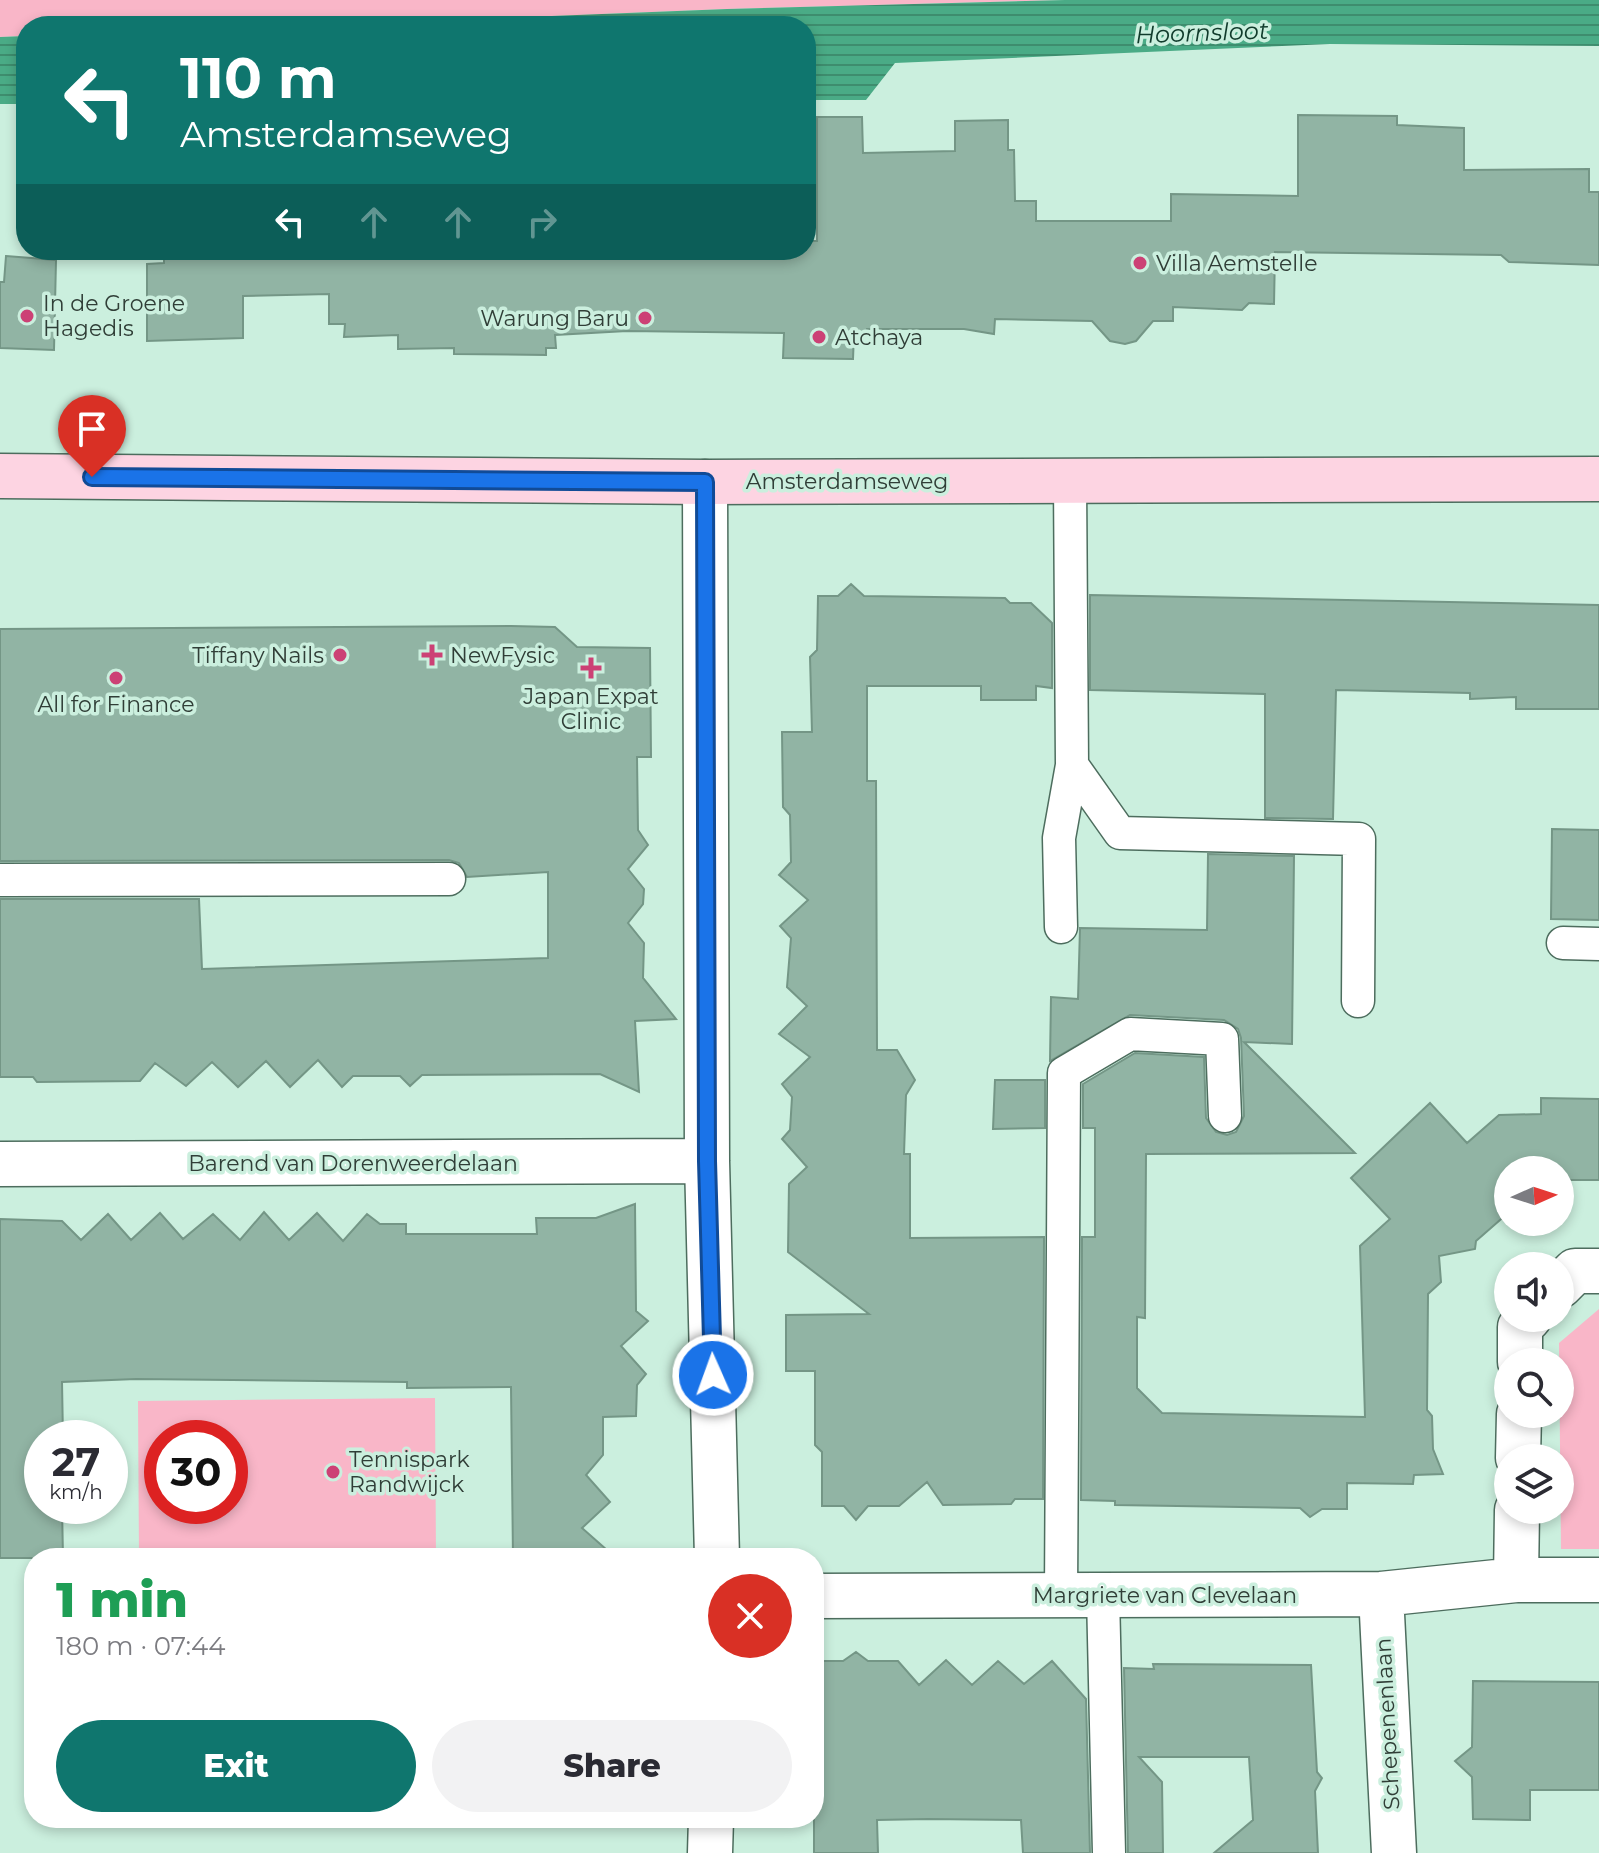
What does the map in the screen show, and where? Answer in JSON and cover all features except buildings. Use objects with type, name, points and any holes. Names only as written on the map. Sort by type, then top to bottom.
[{"type":"main road","name":"Amsterdamseweg","points":[[0,476],[705,482],[1599,479]]},
{"type":"street","points":[[705,482],[707,1161],[717,1548]]},
{"type":"street","name":"Barend van Dorenweerdelaan","points":[[0,1164],[707,1161]]},
{"type":"street","points":[[1574,1272],[1599,1271]]},
{"type":"street","points":[[1516,1580],[1517,1524]]},
{"type":"street","name":"Margriete van Clevelaan","points":[[824,1596],[1381,1594],[1516,1580],[1599,1580]]},
{"type":"street","name":"Schepenenlaan","points":[[1381,1594],[1394,1853]]},
{"type":"street","points":[[710,1853],[711,1828]]},
{"type":"lane","points":[[1061,927],[1059,838],[1072,765],[1070,481]]},
{"type":"lane","points":[[1072,765],[1120,833],[1359,839],[1358,1001]]},
{"type":"lane","points":[[0,880],[449,879]]},
{"type":"lane","points":[[1563,943],[1599,944]]},
{"type":"lane","points":[[1109,1853],[1082,1595],[1064,1073],[1130,1034],[1222,1039],[1225,1116]]},
{"type":"shaded area","points":[[0,0],[1065,0],[553,16],[16,16],[16,36],[0,37]]},
{"type":"shaded area","points":[[1599,1309],[1599,1549],[1561,1549],[1561,1524],[1574,1524],[1574,1444],[1560,1444],[1560,1428],[1574,1428],[1574,1348],[1559,1348],[1559,1343]]},
{"type":"shaded area","name":"Tennispark Randwijck","points":[[435,1398],[436,1548],[139,1548],[138,1401]]},
{"type":"water","name":"Hoornsloot","points":[[1065,0],[1599,0],[1599,46],[1330,44],[895,63],[866,100],[816,100],[816,16],[553,16]]},
{"type":"water","points":[[16,36],[16,104],[0,104],[0,37]]},
{"type":"place","name":"Villa Aemstelle","points":[[1140,263]]},
{"type":"place","name":"In de Groene Hagedis","points":[[27,316]]},
{"type":"place","name":"Warung Baru","points":[[645,318]]},
{"type":"place","name":"Atchaya","points":[[819,337]]},
{"type":"place","name":"Tiffany Nails","points":[[340,655]]},
{"type":"place","name":"NewFysic","points":[[432,655]]},
{"type":"place","name":"Japan Expat Clinic","points":[[591,668]]},
{"type":"place","name":"All for Finance","points":[[116,678]]},
{"type":"place","name":"Tennispark Randwijck","points":[[333,1472]]},
{"type":"route","points":[[92,477],[705,482],[707,1161],[713,1375]]}]
